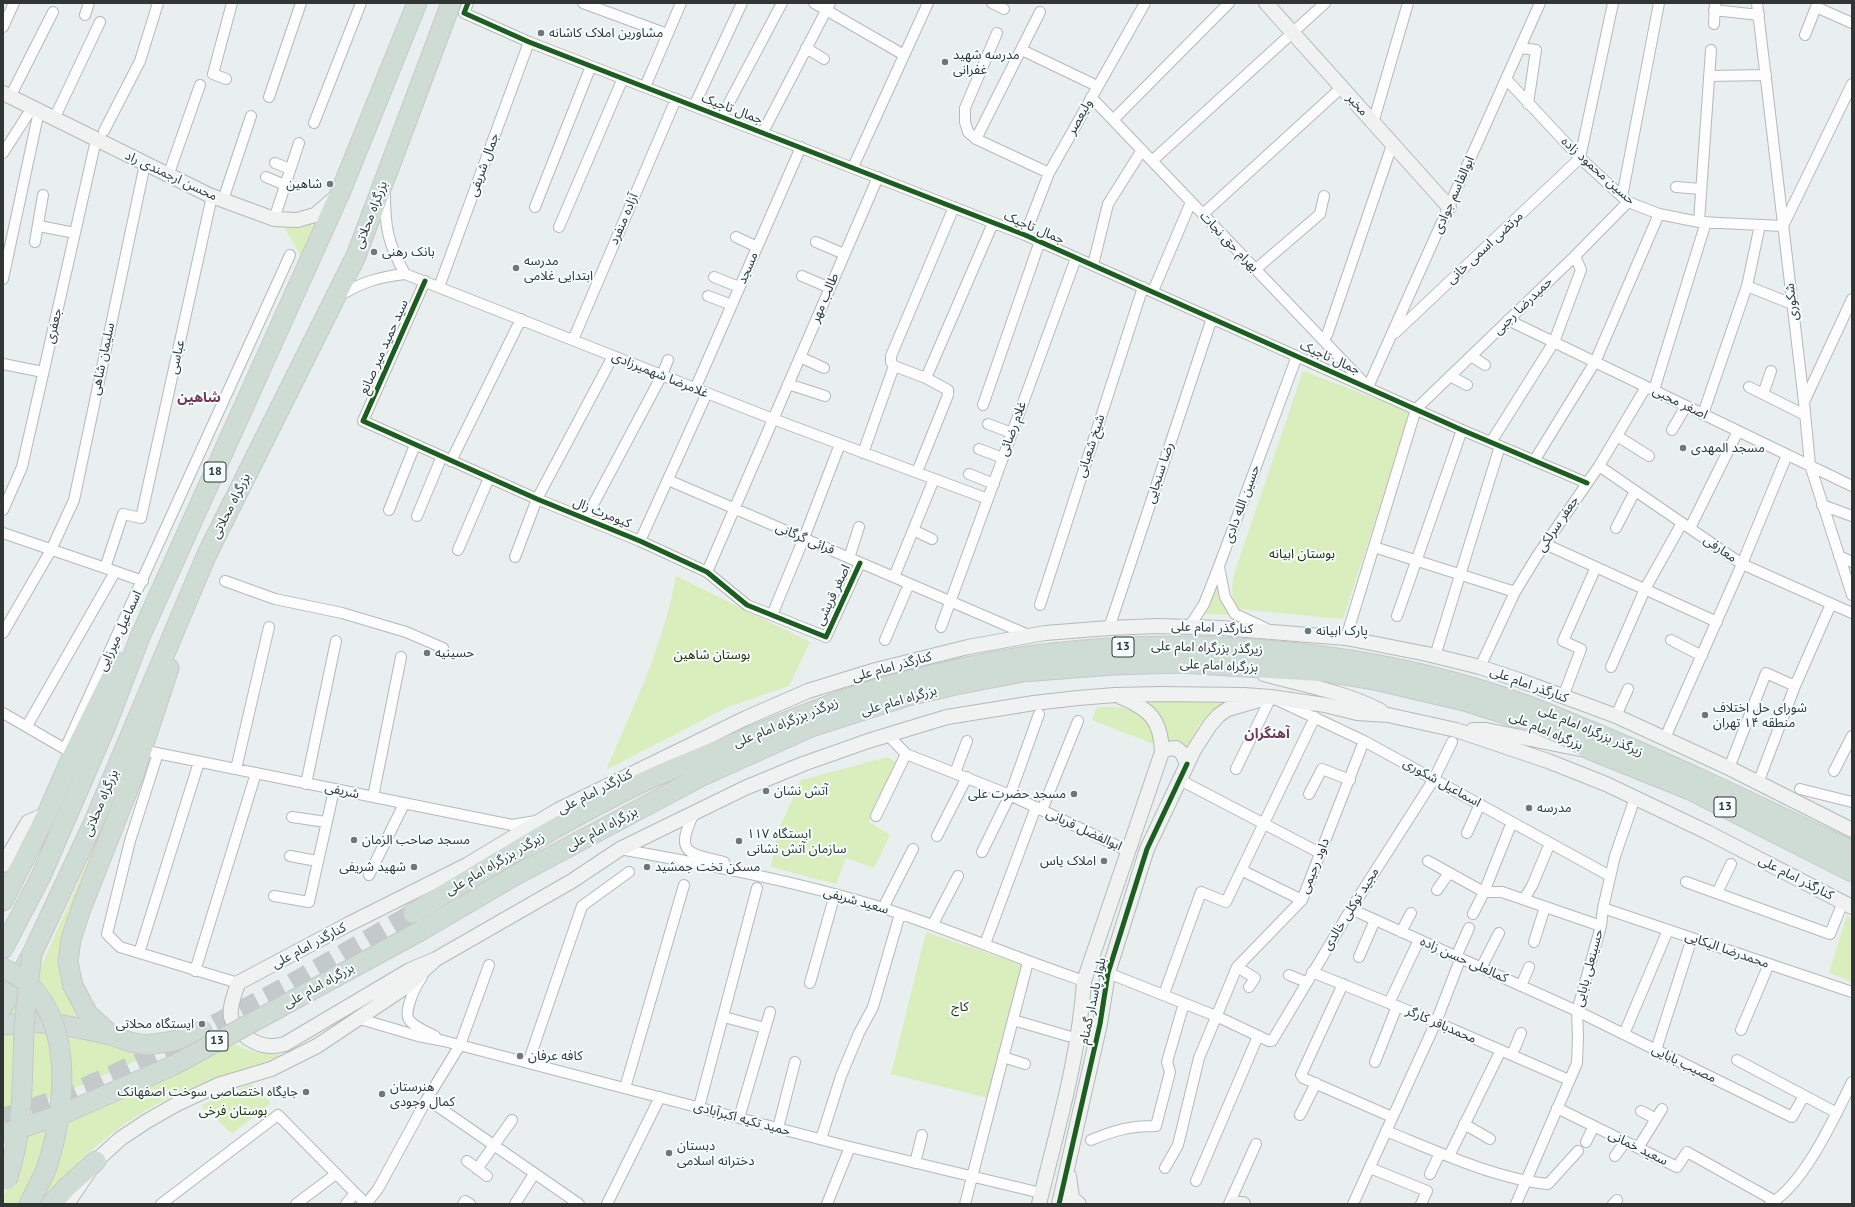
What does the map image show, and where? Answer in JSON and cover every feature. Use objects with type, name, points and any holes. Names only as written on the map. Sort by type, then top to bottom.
[{"type":"highway","name":"بزرگراه محلاتی","points":[[5,944],[47,863],[106,726],[140,637],[340,193],[417,3]]},
{"type":"highway","name":"بزرگراه محلاتی","points":[[3,1007],[32,954],[92,826],[182,610],[207,554],[356,256],[385,180],[458,8]]},
{"type":"highway","points":[[111,1035],[88,1014],[78,996],[70,975],[69,951],[71,939],[81,909],[150,751],[182,610]]},
{"type":"highway","points":[[3,888],[10,868],[47,814],[67,755],[115,670],[140,637]]},
{"type":"highway","name":"زیرگذر بزرگراه امام علی","points":[[413,913],[500,859],[642,783],[818,708],[888,686],[949,671],[1040,654],[1116,647],[1162,646],[1308,653],[1431,676],[1536,708],[1687,771],[1852,851]]},
{"type":"highway","name":"بزرگراه امام علی","points":[[3,1134],[70,1111],[174,1066],[422,930],[514,876],[700,777],[811,727],[908,696],[1023,672],[1113,665],[1180,663],[1242,668],[1295,669],[1327,672],[1394,684],[1504,712],[1537,724],[1593,751],[1702,796],[1852,872]]},
{"type":"highway","points":[[3,901],[10,868]]},
{"type":"highway","points":[[5,1185],[17,1146],[23,1104],[24,1030],[32,954]]},
{"type":"highway","points":[[3,968],[23,980],[43,1002],[50,1014],[58,1042],[61,1092],[56,1134],[46,1170],[30,1204]]},
{"type":"highway","points":[[3,1025],[33,1022],[63,1025],[111,1035],[130,1042],[146,1045],[174,1041],[202,1031]]},
{"type":"highway","points":[[51,1204],[67,1187],[96,1161]]},
{"type":"main road","name":"مخبر","points":[[1266,3],[1449,207]]},
{"type":"main road","name":"محسن ارجمندی راد","points":[[6,95],[54,119],[100,136],[145,164],[168,176],[217,198],[274,219],[297,220],[315,215],[340,193]]},
{"type":"main road","name":"کنارگذر امام علی","points":[[238,984],[347,925],[467,865],[541,820],[746,718],[808,691],[876,670],[926,657],[1031,636],[1109,628],[1189,627],[1273,631],[1346,638],[1435,656],[1480,667],[1616,716],[1758,782],[1852,830]]},
{"type":"main road","points":[[1242,668],[1355,700],[1388,715]]},
{"type":"main road","name":"کنارگذر امام علی","points":[[436,959],[572,880],[620,849],[745,788],[803,764],[946,717],[1034,703],[1115,695],[1244,695],[1271,697],[1325,705],[1357,713],[1388,715],[1454,736],[1548,761],[1635,798],[1707,832],[1847,904]]},
{"type":"main road","name":"بلوار پاسدار گمنام","points":[[1040,1199],[1070,1083],[1082,1014],[1084,981],[1162,752],[1162,736],[1157,724],[1149,713],[1137,704],[1115,695]]},
{"type":"main road","name":"بلوار پاسدار گمنام","points":[[1059,1204],[1100,1024],[1108,973],[1147,849],[1187,764],[1210,725],[1219,715],[1236,706],[1271,697]]},
{"type":"main road","points":[[1454,736],[1486,730],[1552,745],[1593,751]]},
{"type":"main road","points":[[1162,752],[1167,749],[1176,748],[1182,753],[1187,764]]},
{"type":"main road","points":[[238,984],[232,1004],[231,1017],[241,1034],[262,1044],[272,1046],[285,1044],[410,970],[436,959]]},
{"type":"main road","points":[[67,1204],[96,1161],[120,1139],[177,1104],[218,1085],[271,1069],[317,1046],[360,1019],[407,986],[436,959]]},
{"type":"main road","points":[[1070,1160],[1069,1179],[1072,1198],[1079,1204]]},
{"type":"main road","points":[[1234,1204],[1243,1204]]},
{"type":"street","points":[[3,27],[14,3]]},
{"type":"street","points":[[85,15],[89,3]]},
{"type":"street","name":"جعفری","points":[[3,510],[22,467],[75,233],[100,136],[140,62],[158,3]]},
{"type":"street","points":[[226,79],[213,74],[232,3]]},
{"type":"street","points":[[269,97],[301,3]]},
{"type":"street","points":[[314,123],[361,3]]},
{"type":"street","points":[[458,8],[468,3]]},
{"type":"street","points":[[645,87],[681,3]]},
{"type":"street","points":[[722,116],[782,3]]},
{"type":"street","points":[[814,3],[828,6],[904,55]]},
{"type":"street","points":[[853,167],[928,3]]},
{"type":"street","points":[[992,3],[1004,9]]},
{"type":"street","name":"ولیعصر","points":[[1025,235],[1049,173],[1145,3]]},
{"type":"street","points":[[1113,120],[1229,3]]},
{"type":"street","points":[[1152,161],[1325,3]]},
{"type":"street","points":[[1373,123],[1408,3]]},
{"type":"street","name":"ابوالقاسم جوادی","points":[[1368,387],[1540,3]]},
{"type":"street","points":[[1580,158],[1613,3]]},
{"type":"street","points":[[1625,199],[1659,3]]},
{"type":"street","name":"شکوری","points":[[1757,3],[1804,402],[1810,465],[1852,595]]},
{"type":"street","points":[[590,4],[667,34]]},
{"type":"street","points":[[694,106],[741,4]]},
{"type":"street","points":[[763,132],[828,6]]},
{"type":"street","points":[[1714,24],[1715,7],[1759,15]]},
{"type":"street","points":[[1805,35],[1816,7],[1852,23]]},
{"type":"street","name":"جمال تاجیک","points":[[458,8],[529,42],[1040,241],[1462,430],[1587,483]]},
{"type":"street","points":[[6,95],[53,12]]},
{"type":"street","points":[[976,139],[1040,12]]},
{"type":"street","points":[[54,119],[100,22]]},
{"type":"street","points":[[997,33],[965,108],[965,122],[968,132],[976,139],[1049,173]]},
{"type":"street","name":"جمال شریفی","points":[[439,287],[529,42]]},
{"type":"street","points":[[806,48],[824,59]]},
{"type":"street","points":[[1521,48],[1536,50],[1528,104]]},
{"type":"street","points":[[1022,50],[1097,86]]},
{"type":"street","name":"جعفر سرلکی","points":[[1480,667],[1515,592],[1545,544],[1650,388],[1702,222],[1702,189],[1711,50]]},
{"type":"street","points":[[535,208],[591,66]]},
{"type":"street","points":[[1709,76],[1766,75]]},
{"type":"street","points":[[559,227],[623,78]]},
{"type":"street","name":"حسین محمود زاده","points":[[1506,79],[1580,158],[1625,199],[1659,214],[1702,222],[1783,226]]},
{"type":"street","points":[[1783,226],[1852,84]]},
{"type":"street","points":[[168,176],[200,85]]},
{"type":"street","points":[[1203,214],[1342,88]]},
{"type":"street","name":"بهرام حق نجات","points":[[1091,97],[1368,387]]},
{"type":"street","name":"آزاده منفرد","points":[[573,340],[676,99]]},
{"type":"street","points":[[3,153],[35,109]]},
{"type":"street","points":[[3,279],[4,266],[35,109]]},
{"type":"street","name":"عباسی","points":[[105,568],[124,514],[142,518],[217,198],[251,116]]},
{"type":"street","points":[[274,219],[299,143]]},
{"type":"street","points":[[1327,335],[1392,145]]},
{"type":"street","name":"مسجد","points":[[695,388],[801,147]]},
{"type":"street","points":[[1093,265],[1108,204],[1142,150]]},
{"type":"street","name":"مرتضی اسمی خانی","points":[[1390,337],[1580,158]]},
{"type":"street","points":[[275,163],[290,169]]},
{"type":"street","name":"سلیمان شاهی","points":[[3,633],[51,550],[74,500],[145,164]]},
{"type":"street","points":[[266,177],[285,185]]},
{"type":"street","name":"طالب مهر","points":[[707,572],[878,177]]},
{"type":"street","points":[[335,298],[359,284],[382,277],[405,274],[392,250],[386,227],[385,180]]},
{"type":"street","points":[[1676,187],[1702,189]]},
{"type":"street","points":[[35,242],[39,226],[43,195]]},
{"type":"street","points":[[1256,269],[1320,214],[1324,196]]},
{"type":"street","name":"حمیدرضا رجبی","points":[[1416,409],[1575,256],[1625,199]]},
{"type":"street","points":[[1152,291],[1191,202]]},
{"type":"street","points":[[864,453],[892,364],[892,356],[954,207]]},
{"type":"street","points":[[1534,461],[1595,362],[1659,214]]},
{"type":"street","points":[[926,378],[993,222]]},
{"type":"street","points":[[1703,414],[1747,286],[1760,225]]},
{"type":"street","points":[[39,226],[75,233]]},
{"type":"street","points":[[736,237],[757,247]]},
{"type":"street","points":[[983,405],[1040,241]]},
{"type":"street","points":[[816,242],[844,254]]},
{"type":"street","points":[[143,581],[290,255]]},
{"type":"street","points":[[1435,656],[1460,575],[1495,444],[1554,342],[1581,270],[1575,256]]},
{"type":"street","name":"غلام رضائی","points":[[942,627],[950,601],[1076,258]]},
{"type":"street","name":"غلامرضا شهمیرزادی","points":[[405,274],[773,419],[988,499]]},
{"type":"street","points":[[802,276],[830,288]]},
{"type":"street","points":[[714,277],[740,287]]},
{"type":"street","name":"سید حمید میر صانع","points":[[363,421],[425,281]]},
{"type":"street","points":[[1747,286],[1792,304]]},
{"type":"street","name":"شیخ شعبانی","points":[[1040,605],[1142,287]]},
{"type":"street","points":[[708,296],[732,305]]},
{"type":"street","points":[[1804,402],[1852,299]]},
{"type":"street","name":"رضا سنجایی","points":[[1109,628],[1212,318]]},
{"type":"street","points":[[417,516],[521,319]]},
{"type":"street","name":"اصغر محبی","points":[[1508,320],[1852,486]]},
{"type":"street","points":[[515,557],[537,499],[613,356]]},
{"type":"street","name":"حسین الله دادی","points":[[1189,627],[1204,604],[1297,356]]},
{"type":"street","points":[[1471,356],[1485,365]]},
{"type":"street","points":[[800,357],[824,368]]},
{"type":"street","points":[[586,518],[662,375],[668,360]]},
{"type":"street","points":[[3,364],[43,372]]},
{"type":"street","points":[[892,364],[926,378],[948,390],[948,395],[917,472]]},
{"type":"street","points":[[1763,394],[1771,371]]},
{"type":"street","points":[[1450,376],[1467,385]]},
{"type":"street","points":[[788,384],[825,396]]},
{"type":"street","points":[[1749,386],[1805,415]]},
{"type":"street","points":[[640,541],[707,393]]},
{"type":"street","points":[[1672,430],[1686,406]]},
{"type":"street","points":[[1346,638],[1416,409]]},
{"type":"street","name":"کیومرث زال","points":[[363,421],[489,478],[640,541],[707,572],[747,605],[826,637]]},
{"type":"street","points":[[988,424],[1012,433]]},
{"type":"street","points":[[1397,616],[1462,430]]},
{"type":"street","points":[[1611,667],[1645,589],[1686,525],[1738,430]]},
{"type":"street","points":[[1617,436],[1649,456]]},
{"type":"street","points":[[389,510],[415,444]]},
{"type":"street","points":[[772,615],[804,538],[840,444]]},
{"type":"street","points":[[978,449],[1003,458]]},
{"type":"street","points":[[1665,738],[1717,622],[1787,455]]},
{"type":"street","name":"معارفی","points":[[1598,466],[1742,564],[1852,613]]},
{"type":"street","points":[[969,474],[994,484]]},
{"type":"street","points":[[458,550],[489,478]]},
{"type":"street","points":[[894,577],[934,479]]},
{"type":"street","name":"قرائی گرگانی","points":[[668,480],[1031,636]]},
{"type":"street","points":[[1616,528],[1635,491]]},
{"type":"street","points":[[1822,504],[1852,516]]},
{"type":"street","points":[[849,558],[859,527]]},
{"type":"street","points":[[913,530],[932,539]]},
{"type":"street","name":"اسماعیل میرزایی","points":[[3,533],[143,581],[67,755]]},
{"type":"street","points":[[1545,544],[1717,622]]},
{"type":"street","points":[[1374,547],[1515,592]]},
{"type":"street","points":[[1839,556],[1852,562]]},
{"type":"street","name":"اصغر قریشی","points":[[826,637],[860,562]]},
{"type":"street","points":[[1219,566],[1225,597],[1234,614],[1273,631]]},
{"type":"street","points":[[1563,697],[1581,649],[1563,641],[1596,567]]},
{"type":"street","points":[[27,726],[115,572]]},
{"type":"street","points":[[225,581],[275,599],[342,613],[406,632],[443,648]]},
{"type":"street","points":[[885,640],[909,584]]},
{"type":"street","points":[[1758,782],[1795,686],[1831,604]]},
{"type":"street","points":[[236,769],[269,627]]},
{"type":"street","points":[[1671,640],[1702,656]]},
{"type":"street","points":[[306,784],[336,641]]},
{"type":"street","points":[[373,798],[401,657]]},
{"type":"street","points":[[1729,768],[1766,673],[1795,686]]},
{"type":"street","points":[[1616,716],[1628,689]]},
{"type":"street","points":[[1236,769],[1271,697]]},
{"type":"street","name":"اسماعیل شکوری","points":[[1271,697],[1364,741],[1610,876]]},
{"type":"street","points":[[3,713],[27,726],[67,755]]},
{"type":"street","points":[[982,852],[1010,795],[1039,714]]},
{"type":"street","points":[[1164,994],[1201,892],[1226,902],[1315,717]]},
{"type":"street","points":[[985,944],[1039,809],[1078,721]]},
{"type":"street","points":[[876,816],[906,754],[888,735]]},
{"type":"street","name":"مجید توکلی خالدی","points":[[1258,1036],[1272,1041],[1312,972],[1434,779],[1454,736]]},
{"type":"street","points":[[1834,771],[1852,736]]},
{"type":"street","points":[[956,773],[967,741]]},
{"type":"street","name":"داود رحیمی","points":[[1165,1168],[1178,1145],[1199,1058],[1238,967],[1302,900],[1364,741]]},
{"type":"street","points":[[150,751],[130,842],[107,934],[120,948],[238,984]]},
{"type":"street","name":"شریفی","points":[[150,751],[373,798],[512,825],[541,820]]},
{"type":"street","name":"ابوالفضل قربانی","points":[[906,754],[1010,795],[1128,851]]},
{"type":"street","points":[[139,954],[199,762]]},
{"type":"street","points":[[1309,794],[1322,769],[1350,780]]},
{"type":"street","points":[[195,971],[256,773]]},
{"type":"street","points":[[937,836],[967,777]]},
{"type":"street","points":[[1180,780],[1320,853]]},
{"type":"street","points":[[1800,789],[1852,802]]},
{"type":"street","points":[[274,896],[309,902],[334,790]]},
{"type":"street","name":"حسینعلی بابایی","points":[[1516,1203],[1577,1063],[1578,1037],[1576,1011],[1601,926],[1603,908],[1615,856],[1635,798]]},
{"type":"street","points":[[370,875],[404,804]]},
{"type":"street","points":[[1467,833],[1480,804]]},
{"type":"street","points":[[694,813],[685,831],[684,841],[686,848],[695,855],[748,868],[760,877]]},
{"type":"street","points":[[292,817],[326,822]]},
{"type":"street","points":[[1473,914],[1484,892],[1512,822]]},
{"type":"street","points":[[1524,900],[1532,886],[1550,843]]},
{"type":"street","name":"سعید شریفی","points":[[620,849],[691,862],[835,894],[932,924],[1028,962],[1084,981]]},
{"type":"street","points":[[883,908],[913,849]]},
{"type":"street","points":[[290,856],[317,861]]},
{"type":"street","points":[[1428,861],[1484,892],[1502,892],[1601,926]]},
{"type":"street","points":[[1717,893],[1731,864]]},
{"type":"street","points":[[1241,870],[1302,900]]},
{"type":"street","points":[[528,1063],[582,906],[629,872]]},
{"type":"street","points":[[1437,890],[1449,873]]},
{"type":"street","points":[[932,924],[958,876]]},
{"type":"street","points":[[1686,882],[1830,934],[1847,904]]},
{"type":"street","points":[[625,1088],[684,884]]},
{"type":"street","points":[[699,1107],[757,888]]},
{"type":"street","points":[[810,982],[835,894]]},
{"type":"street","points":[[1534,942],[1545,907]]},
{"type":"street","name":"محمدرضا الیکایی","points":[[1603,908],[1852,992]]},
{"type":"street","name":"کمالعلی حسن زاده","points":[[1351,909],[1419,940],[1457,961],[1481,968],[1576,1011]]},
{"type":"street","points":[[1401,932],[1411,913]]},
{"type":"street","points":[[821,1140],[841,1076],[858,1033],[873,1007],[900,914]]},
{"type":"street","points":[[1359,957],[1376,920]]},
{"type":"street","points":[[1353,1204],[1436,1022],[1469,928]]},
{"type":"street","points":[[1624,1034],[1668,930]]},
{"type":"street","points":[[1481,968],[1498,933]]},
{"type":"street","points":[[1656,1050],[1692,938]]},
{"type":"street","points":[[1374,1062],[1393,1004],[1419,940]]},
{"type":"street","name":"حمید تکیه اکبرآبادی","points":[[436,959],[418,982],[407,1012],[410,1021],[444,1040]]},
{"type":"street","points":[[965,1204],[1028,962]]},
{"type":"street","points":[[1740,1030],[1769,964]]},
{"type":"street","points":[[161,1204],[278,1115],[366,1204],[378,1189],[427,1099],[460,1045],[489,965]]},
{"type":"street","points":[[1238,967],[1255,978],[1249,987]]},
{"type":"street","points":[[1521,986],[1529,967]]},
{"type":"street","name":"محمدباقر کارگر","points":[[1312,972],[1393,1004],[1570,1080]]},
{"type":"street","points":[[1108,973],[1164,994],[1258,1036],[1196,1181]]},
{"type":"street","points":[[1289,975],[1306,982]]},
{"type":"street","points":[[1343,984],[1302,1077],[1392,1117]]},
{"type":"street","points":[[1091,1140],[1116,1130],[1133,1126],[1156,1126],[1170,1072],[1167,1062],[1184,1003]]},
{"type":"street","name":"مصیب بابایی","points":[[1576,1011],[1792,1117],[1804,1096]]},
{"type":"street","points":[[739,1118],[770,1012]]},
{"type":"street","points":[[724,1017],[766,1028]]},
{"type":"street","name":"حمید تکیه اکبرآبادی","points":[[360,1019],[418,1036],[444,1040],[821,1140],[972,1177],[1040,1199]]},
{"type":"street","points":[[1013,1020],[1068,1036]]},
{"type":"street","points":[[1512,1055],[1521,1033]]},
{"type":"street","points":[[1430,1174],[1464,1124],[1501,1050]]},
{"type":"street","points":[[1003,1057],[1025,1064]]},
{"type":"street","points":[[1737,1060],[1837,1113]]},
{"type":"street","points":[[778,1128],[795,1062]]},
{"type":"street","points":[[1772,1202],[1789,1189],[1806,1165],[1837,1113],[1852,1082]]},
{"type":"street","points":[[1300,1115],[1316,1084]]},
{"type":"street","points":[[608,1204],[660,1097]]},
{"type":"street","points":[[427,1099],[579,1204]]},
{"type":"street","name":"سعید خمانی","points":[[1557,1108],[1677,1167],[1687,1152],[1772,1202]]},
{"type":"street","points":[[1638,1148],[1662,1109]]},
{"type":"street","points":[[1641,1111],[1656,1119]]},
{"type":"street","points":[[477,1169],[512,1120]]},
{"type":"street","points":[[1464,1124],[1490,1139]]},
{"type":"street","points":[[1586,1142],[1594,1126]]},
{"type":"street","points":[[1386,1131],[1444,1154],[1526,1182],[1548,1184],[1578,1151]]},
{"type":"street","points":[[915,1163],[922,1135]]},
{"type":"street","points":[[1615,1156],[1625,1142]]},
{"type":"street","points":[[1229,1204],[1256,1144]]},
{"type":"street","points":[[827,1204],[850,1147]]},
{"type":"street","points":[[467,1161],[487,1176]]},
{"type":"street","points":[[1370,1168],[1427,1191],[1421,1204]]},
{"type":"street","points":[[296,1204],[336,1174]]},
{"type":"street","points":[[515,1204],[534,1174]]},
{"type":"street","points":[[346,1204],[355,1193]]},
{"type":"street","points":[[463,1204],[465,1201],[470,1204]]},
{"type":"green space","points":[[319,218],[303,259],[282,224]]},
{"type":"green space","name":"بوستان ابیانه","points":[[1303,371],[1411,412],[1343,619],[1238,609],[1235,605],[1233,596],[1232,588],[1234,574]]},
{"type":"green space","name":"بوستان شاهین","points":[[676,576],[810,642],[789,686],[728,707],[606,770],[656,651],[664,627]]},
{"type":"green space","points":[[1218,579],[1222,600],[1231,615],[1202,614]]},
{"type":"green space","points":[[1140,700],[1195,702],[1248,700],[1217,708],[1200,724],[1185,751],[1182,745],[1178,742],[1173,740],[1166,742]]},
{"type":"green space","points":[[1097,707],[1122,707],[1137,713],[1147,722],[1153,732],[1154,744],[1092,720]]},
{"type":"green space","points":[[888,757],[897,763],[869,822],[890,835],[874,868],[846,858],[836,884],[771,867],[778,831],[801,780]]},
{"type":"green space","points":[[124,778],[73,910],[82,1019],[57,1019],[34,983]]},
{"type":"green space","points":[[1847,915],[1852,920],[1852,982],[1829,973]]},
{"type":"green space","name":"کاج","points":[[926,932],[1023,965],[988,1098],[891,1074]]},
{"type":"green space","points":[[24,988],[18,1109],[3,1113],[3,1030]]},
{"type":"green space","points":[[32,995],[46,1017],[56,1097],[27,1106]]},
{"type":"green space","points":[[60,1029],[156,1052],[66,1092]]},
{"type":"green space","points":[[235,1044],[253,1052],[287,1055],[209,1081],[159,1103],[137,1116],[97,1145],[61,1182],[43,1204],[36,1204],[62,1123],[133,1095]]},
{"type":"green space","name":"بوستان فرخی","points":[[251,1084],[271,1103],[232,1134],[201,1105]]},
{"type":"green space","points":[[52,1127],[24,1204],[3,1204],[3,1198],[13,1175],[23,1137]]},
{"type":"tunnel","points":[[3,1117],[60,1098],[169,1049],[285,987],[413,913]]},
{"type":"cycle path","points":[[468,3],[464,13],[529,42],[1025,235],[1462,430],[1587,483]]},
{"type":"cycle path","points":[[425,281],[363,421],[537,499],[640,541],[707,572],[747,605],[826,637],[860,563]]},
{"type":"cycle path","points":[[1059,1204],[1100,1024],[1108,973],[1147,849],[1187,764]]},
{"type":"place","name":"مشاورین املاک کاشانه","points":[[541,33]]},
{"type":"place","name":"مدرسه شهید غفرانی","points":[[945,62]]},
{"type":"place","name":"شاهین","points":[[330,184]]},
{"type":"place","name":"بانک رهنی","points":[[374,252]]},
{"type":"place","name":"مدرسه ابتدایی غلامی","points":[[516,268]]},
{"type":"place","name":"مسجد المهدی","points":[[1683,448]]},
{"type":"place","name":"پارک ابیانه","points":[[1308,631]]},
{"type":"place","name":"حسینیه","points":[[427,653]]},
{"type":"place","name":"شورای حل اختلاف منطقه ۱۴ تهران","points":[[1705,715]]},
{"type":"place","name":"آتش نشان","points":[[766,791]]},
{"type":"place","name":"مسجد حضرت علی","points":[[1074,794]]},
{"type":"place","name":"مدرسه","points":[[1529,808]]},
{"type":"place","name":"مسجد صاحب الزمان","points":[[354,840]]},
{"type":"place","name":"ایستگاه ۱۱۷ سازمان آتش نشانی","points":[[739,841]]},
{"type":"place","name":"املاک یاس","points":[[1104,861]]},
{"type":"place","name":"شهید شریفی","points":[[414,867]]},
{"type":"place","name":"مسکن تخت جمشید","points":[[647,867]]},
{"type":"place","name":"ایستگاه محلاتی","points":[[202,1024]]},
{"type":"place","name":"کافه عرفان","points":[[520,1056]]},
{"type":"place","name":"جایگاه اختصاصی سوخت اصفهانک","points":[[306,1092]]},
{"type":"place","name":"هنرستان کمال وجودی","points":[[382,1094]]},
{"type":"place","name":"دبستان دخترانه اسلامی","points":[[669,1153]]},
{"type":"district","name":"شاهین","points":[[199,398]]},
{"type":"district","name":"آهنگران","points":[[1267,734]]}]
